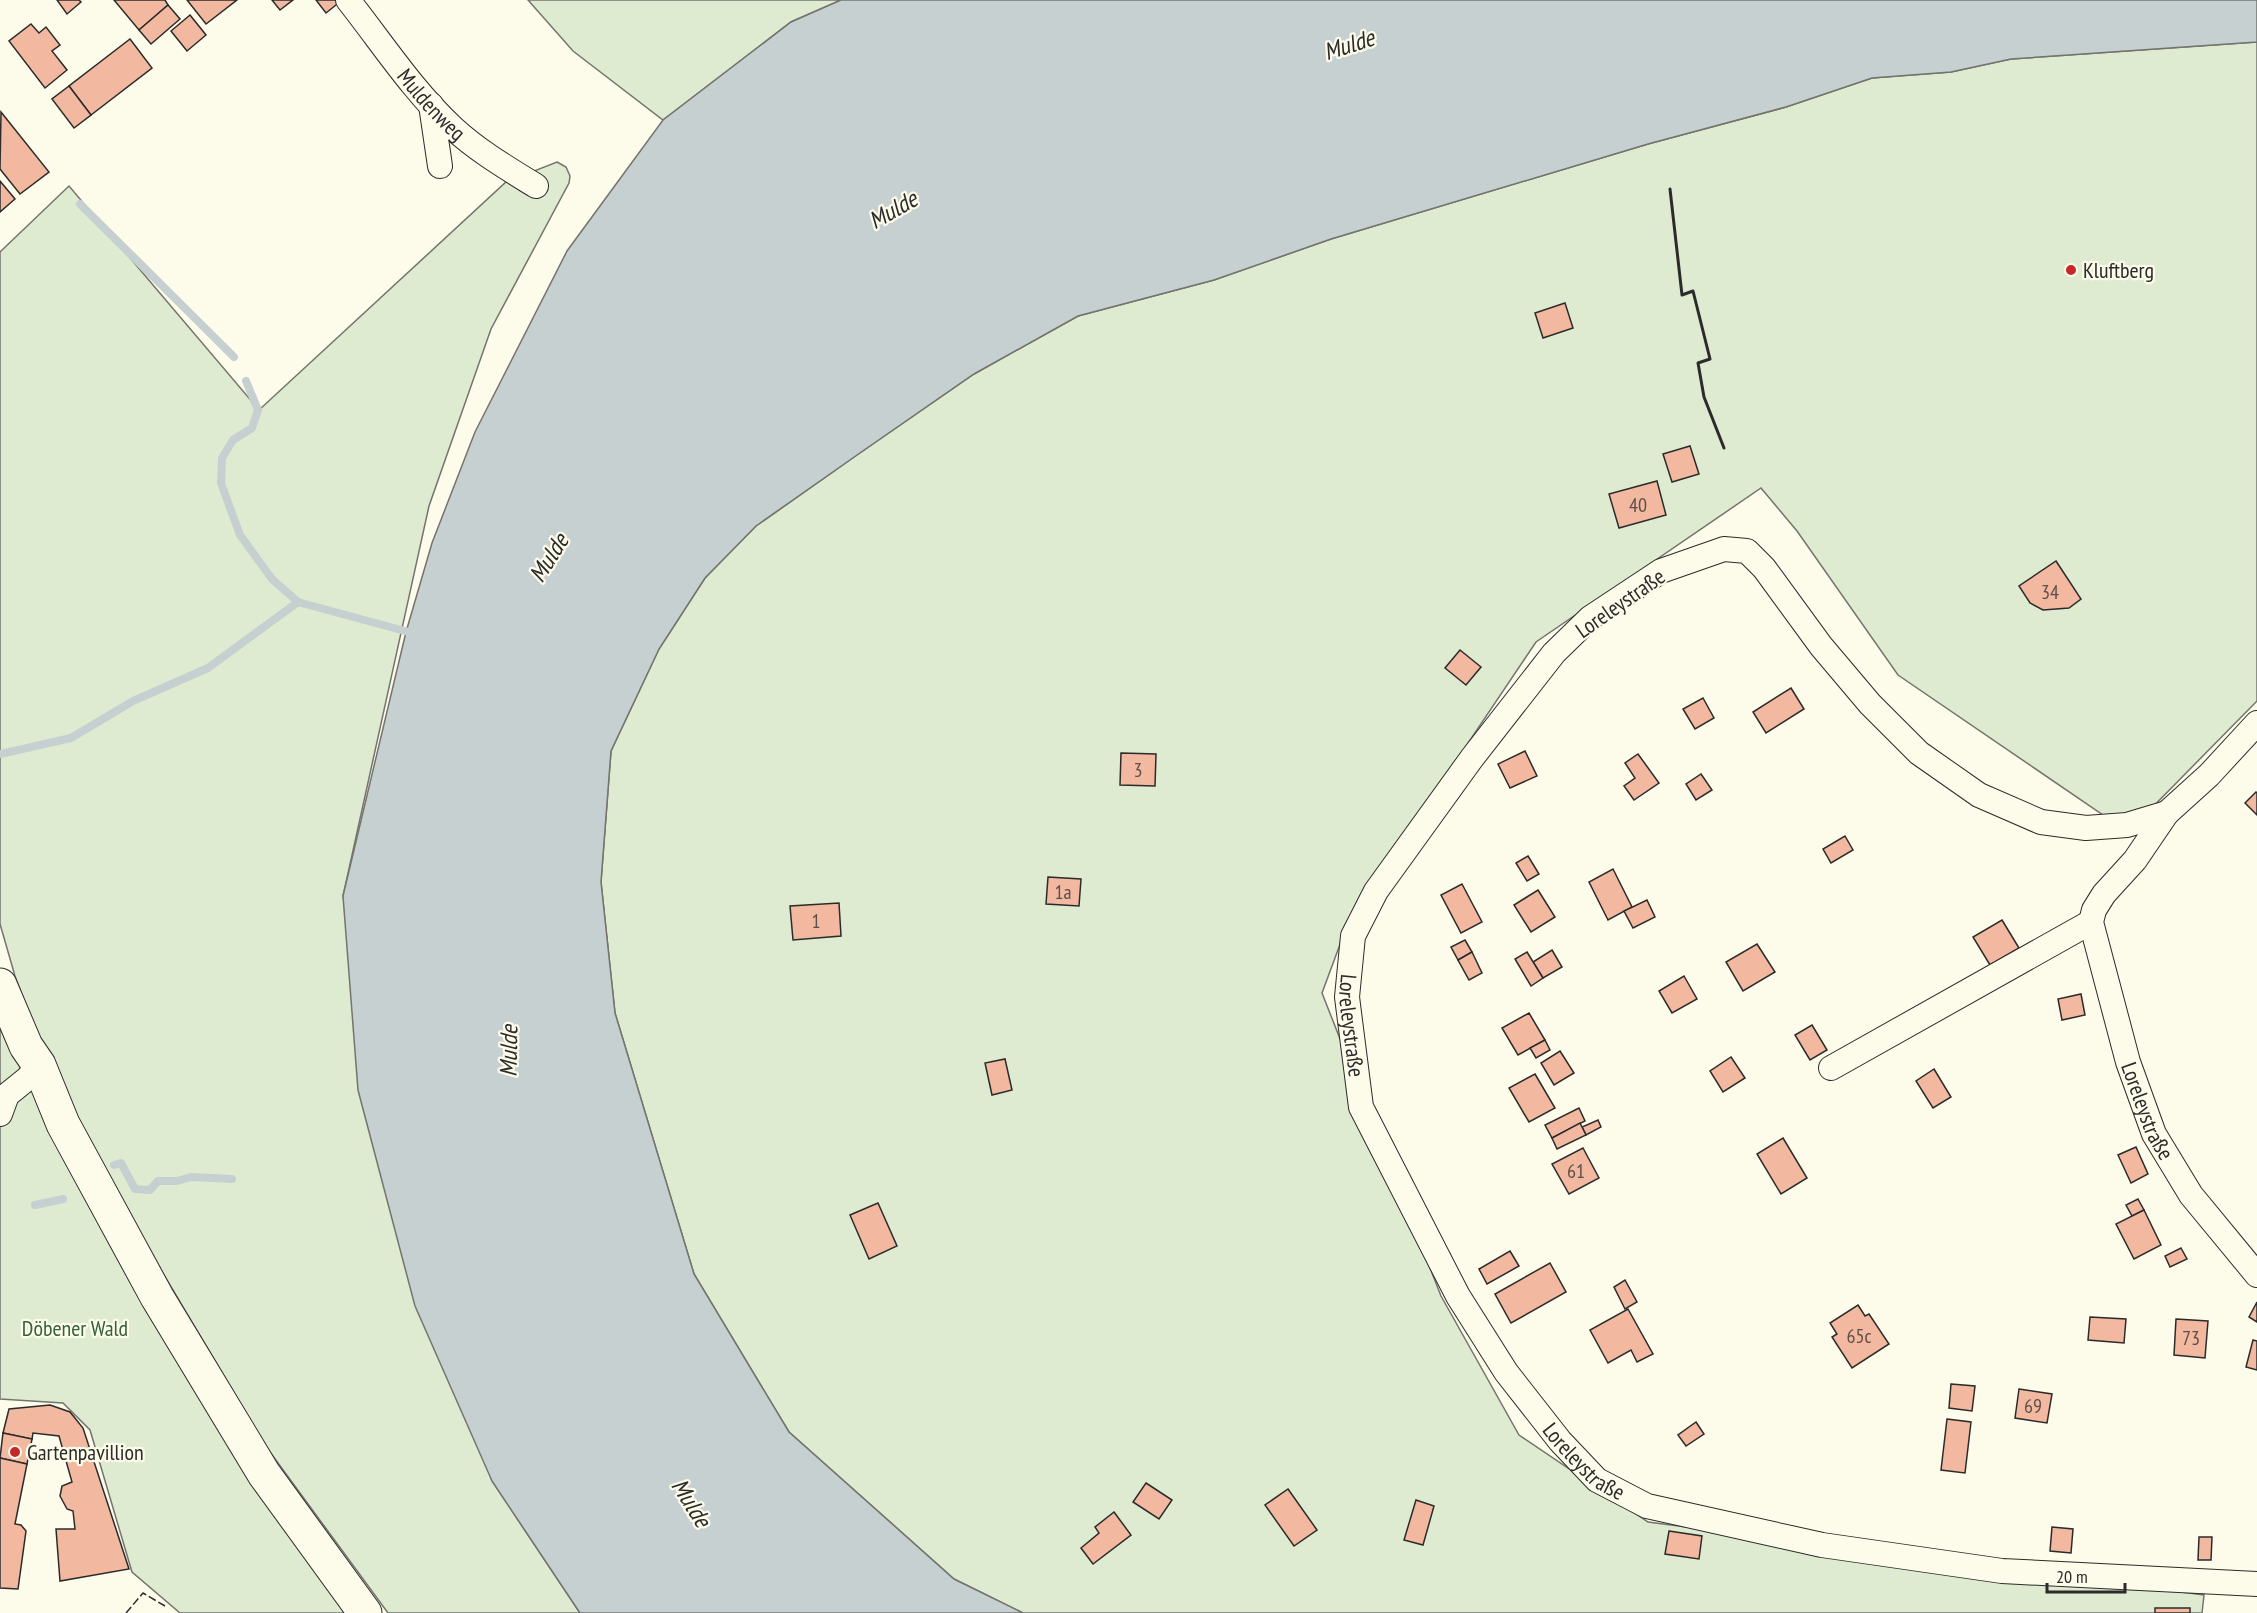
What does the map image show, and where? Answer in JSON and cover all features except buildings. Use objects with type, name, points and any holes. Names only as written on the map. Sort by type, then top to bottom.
[{"type":"main road","points":[[0,985],[26,1046],[39,1065],[63,1124],[104,1202],[228,1417],[307,1536],[365,1613]]},
{"type":"street","name":"Muldenweg","points":[[348,0],[431,105],[482,152],[536,186]]},
{"type":"street","points":[[431,105],[440,166]]},
{"type":"street","name":"Loreleystraße","points":[[2167,813],[2127,825],[2086,828],[2041,822],[1979,795],[1919,753],[1870,704],[1821,645],[1764,568],[1747,551],[1724,549],[1660,571],[1590,618],[1554,653],[1472,758],[1376,891],[1353,936],[1347,997],[1361,1107],[1458,1296],[1506,1372],[1560,1441],[1597,1480],[1647,1506],[1822,1545],[2002,1571],[2257,1584]]},
{"type":"street","name":"Loreleystraße","points":[[2257,723],[2210,775],[2167,813],[2135,860],[2104,894],[2094,910],[2091,922],[2128,1062],[2154,1134],[2191,1196],[2257,1275]]},
{"type":"street","points":[[1831,1068],[2091,922]]},
{"type":"street","points":[[0,1114],[7,1095],[28,1078],[39,1065]]},
{"type":"green space","points":[[528,0],[841,0],[791,22],[663,120],[573,51]]},
{"type":"green space","points":[[2257,42],[2257,701],[2128,832],[1898,675],[1797,531],[1761,488],[1536,642],[1349,920],[1322,993],[1441,1296],[1519,1435],[1648,1522],[2204,1595],[2202,1613],[1023,1613],[954,1579],[789,1432],[694,1274],[615,1013],[601,882],[611,751],[659,649],[705,578],[756,526],[974,374],[1078,316],[1214,280],[1331,239],[1648,144],[1786,107],[1872,78],[1951,72],[2011,59]]},
{"type":"green space","points":[[557,162],[566,167],[570,176],[569,183],[491,329],[429,506],[343,896],[492,1481],[580,1613],[388,1613],[267,1448],[145,1243],[46,1057],[15,976],[0,924],[0,252],[69,186],[259,410],[506,182]]},
{"type":"green space","name":"Döbener Wald","points":[[0,1018],[348,1613],[180,1613],[132,1572],[90,1430],[63,1403],[0,1399]]},
{"type":"water","name":"Mulde","points":[[841,0],[2257,0],[2257,42],[2011,59],[1951,72],[1872,78],[1786,107],[1648,144],[1331,239],[1214,280],[1078,316],[974,374],[756,526],[705,578],[659,649],[611,751],[601,882],[615,1013],[694,1274],[789,1432],[954,1579],[1023,1613],[580,1613],[492,1481],[415,1306],[358,1090],[343,896],[406,632],[432,543],[475,432],[567,251],[663,120],[791,22]]},
{"type":"waterway","points":[[80,204],[234,357]]},
{"type":"waterway","points":[[246,381],[258,410],[252,428],[233,440],[222,458],[221,483],[240,535],[272,579],[298,602]]},
{"type":"waterway","points":[[0,754],[71,738],[133,701],[208,668],[298,602],[416,634]]},
{"type":"waterway","points":[[114,1165],[121,1163],[135,1189],[150,1190],[158,1181],[177,1181],[191,1177],[232,1179]]},
{"type":"waterway","points":[[35,1205],[63,1199]]},
{"type":"fence","points":[[126,1613],[143,1593],[165,1606]]},
{"type":"wall","points":[[1670,189],[1682,295],[1693,291],[1710,359],[1698,363],[1704,397],[1724,448]]},
{"type":"place","name":"Kluftberg","points":[[2071,270]]},
{"type":"place","name":"Gartenpavillion","points":[[15,1452]]}]
